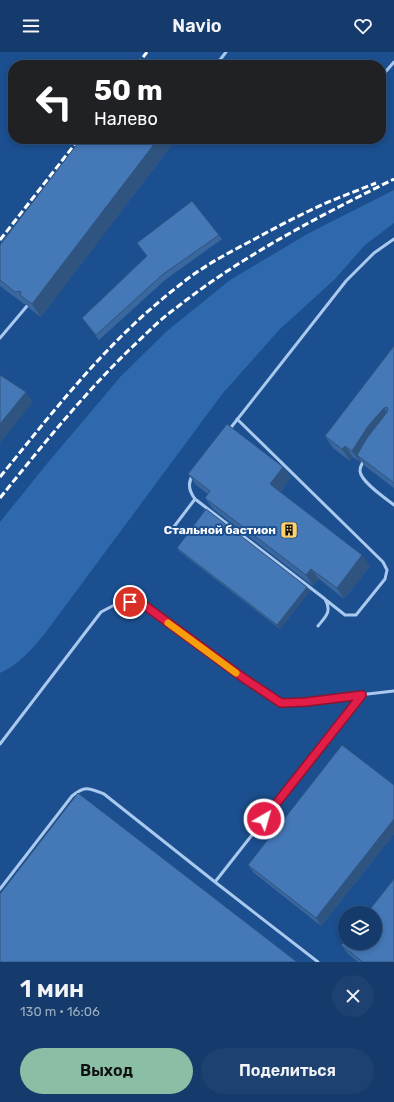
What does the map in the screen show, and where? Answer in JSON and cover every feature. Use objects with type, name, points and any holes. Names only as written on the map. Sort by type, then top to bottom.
[{"type":"lane","points":[[220,60],[226,52]]},
{"type":"lane","points":[[386,71],[394,62]]},
{"type":"lane","points":[[228,431],[346,281],[374,253],[394,239]]},
{"type":"lane","points":[[0,338],[27,306]]},
{"type":"lane","points":[[195,473],[190,479],[189,485],[190,493],[195,499],[345,615],[356,615],[385,579],[388,570],[383,562],[237,419]]},
{"type":"lane","points":[[368,455],[360,469],[361,476],[394,505]]},
{"type":"lane","points":[[173,528],[195,499]]},
{"type":"lane","points":[[318,626],[328,611],[329,606],[325,599]]},
{"type":"lane","points":[[0,744],[101,612],[120,602],[140,602],[242,677],[281,703],[306,702],[394,691]]},
{"type":"lane","points":[[215,882],[362,695]]},
{"type":"lane","points":[[0,889],[72,796],[80,789],[90,788],[104,794],[318,962]]},
{"type":"shaded area","points":[[394,190],[394,223],[365,245],[335,279],[279,330],[223,393],[46,632],[31,650],[19,661],[7,670],[0,673],[0,522],[45,466],[121,376],[167,331],[230,280],[309,233]]},
{"type":"building","points":[[77,144],[154,144],[32,304],[20,295],[20,291],[15,292],[0,280],[0,245]]},
{"type":"building","points":[[192,201],[219,235],[162,275],[96,335],[82,318],[147,256],[137,243]]},
{"type":"building","points":[[394,346],[394,483],[357,455],[367,438],[388,411],[387,407],[384,408],[368,426],[352,451],[345,446],[342,449],[325,436]]},
{"type":"building","points":[[0,375],[26,392],[0,424]]},
{"type":"building","name":"Стальной бастион","points":[[227,424],[283,467],[270,484],[362,555],[337,588],[311,569],[306,575],[205,498],[210,491],[188,474]]},
{"type":"building","points":[[206,509],[307,587],[277,625],[177,548]]},
{"type":"building","points":[[342,745],[394,785],[394,819],[316,918],[248,865]]},
{"type":"building","points":[[78,793],[297,962],[0,962],[0,894]]},
{"type":"building","points":[[394,879],[394,962],[363,962],[347,950],[382,950],[382,906],[373,906]]},
{"type":"railway","points":[[141,60],[147,52]]},
{"type":"railway","points":[[0,240],[75,144]]},
{"type":"railway","points":[[0,498],[46,441],[95,385],[129,350],[170,313],[201,289],[254,254],[309,223],[394,179]]},
{"type":"railway","points":[[0,477],[84,375],[130,328],[181,284],[216,260],[302,214],[376,183]]},
{"type":"slow traffic","points":[[168,623],[236,673]]},
{"type":"place","name":"Стальной бастион","points":[[289,530]]},
{"type":"route","points":[[130,602],[140,602],[242,677],[281,703],[306,702],[362,695],[264,819]]}]
